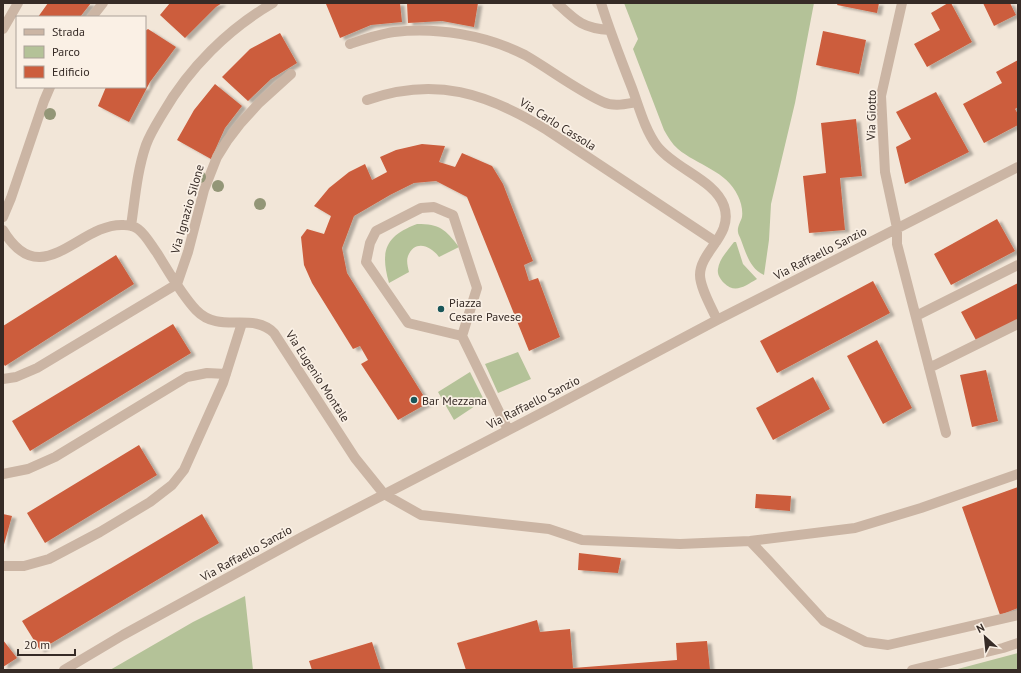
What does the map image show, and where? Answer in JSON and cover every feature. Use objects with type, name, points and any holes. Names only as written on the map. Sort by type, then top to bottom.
[{"type":"street","points":[[3,29],[18,3]]},
{"type":"street","points":[[93,16],[102,3]]},
{"type":"street","points":[[3,230],[12,243],[20,250],[33,256],[44,257],[62,251],[105,228],[117,224],[132,226],[141,160],[147,142],[167,106],[184,83],[214,48],[237,28],[273,3]]},
{"type":"street","points":[[557,3],[572,17],[584,25],[597,30],[610,30]]},
{"type":"street","points":[[601,3],[637,102],[648,130],[656,145],[675,164],[708,185],[721,200],[725,209],[726,220],[723,229],[704,262],[700,274],[702,285],[717,320]]},
{"type":"street","name":"Via Giotto","points":[[902,3],[882,96],[885,172],[897,228],[897,244],[946,433]]},
{"type":"street","points":[[350,44],[377,36],[400,32],[424,31],[459,34],[490,41],[516,51],[608,104],[621,105],[637,102]]},
{"type":"street","name":"Via Ignazio Silone","points":[[177,284],[188,252],[204,190],[217,157],[240,124],[259,103],[291,74]]},
{"type":"street","points":[[3,217],[50,88]]},
{"type":"street","name":"Via Carlo Cassola","points":[[367,100],[408,90],[436,89],[468,94],[498,104],[523,116],[546,130],[716,242]]},
{"type":"street","name":"Via Raffaello Sanzio","points":[[64,670],[213,585],[384,494],[717,320],[1018,167]]},
{"type":"street","points":[[462,336],[408,323],[366,262],[370,243],[376,231],[421,208],[434,207],[453,215],[477,288],[462,336],[508,430]]},
{"type":"street","name":"Via Eugenio Montale","points":[[132,226],[137,228],[145,236],[192,306],[205,317],[222,323],[252,322],[261,324],[274,334],[355,458],[384,494]]},
{"type":"street","points":[[916,316],[1018,265]]},
{"type":"street","points":[[3,379],[16,377],[37,368],[177,284]]},
{"type":"street","points":[[3,566],[24,566],[49,559],[114,524],[150,502],[176,481],[184,470],[226,374],[242,323]]},
{"type":"street","points":[[929,368],[1018,324]]},
{"type":"street","points":[[3,474],[28,468],[55,457],[187,377],[207,373],[226,374]]},
{"type":"street","points":[[384,494],[421,515],[549,529],[582,540],[680,544],[750,541],[855,528],[921,508],[1018,474]]},
{"type":"street","points":[[750,541],[824,621],[866,642],[888,645],[1018,615]]},
{"type":"street","points":[[912,670],[1018,643]]},
{"type":"green space","points":[[624,3],[814,3],[795,103],[771,204],[769,240],[764,275],[752,265],[738,234],[738,228],[742,217],[742,209],[739,198],[733,187],[719,174],[678,149],[672,143],[664,130],[633,49],[638,39]]},
{"type":"green space","points":[[417,224],[431,225],[441,229],[450,236],[459,247],[439,257],[428,247],[415,247],[407,258],[409,272],[389,283],[385,262],[385,253],[388,246],[398,234]]},
{"type":"green space","points":[[734,242],[736,242],[743,264],[757,279],[740,288],[732,288],[724,283],[719,276],[718,271],[722,258]]},
{"type":"green space","points":[[518,352],[531,379],[498,393],[485,364]]},
{"type":"green space","points":[[470,372],[484,400],[454,420],[438,392]]},
{"type":"green space","points":[[245,596],[253,670],[110,670],[193,622]]},
{"type":"green space","points":[[1018,653],[1018,670],[954,670]]},
{"type":"building","points":[[48,3],[91,3],[81,16],[39,16]]},
{"type":"building","points":[[170,3],[222,3],[216,7],[185,38],[160,15]]},
{"type":"building","points":[[400,3],[402,22],[371,25],[340,38],[326,4]]},
{"type":"building","points":[[407,3],[478,3],[474,27],[442,21],[408,23]]},
{"type":"building","points":[[838,3],[879,3],[877,13],[837,5]]},
{"type":"building","points":[[948,3],[951,3],[972,42],[927,67],[914,44],[940,30],[931,13]]},
{"type":"building","points":[[983,3],[1010,3],[1016,15],[994,26]]},
{"type":"building","points":[[148,29],[176,47],[150,82],[129,122],[98,106],[106,88],[146,88],[146,30]]},
{"type":"building","points":[[823,31],[866,40],[859,74],[816,65]]},
{"type":"building","points":[[280,33],[297,63],[271,79],[248,101],[222,77],[250,49]]},
{"type":"building","points":[[1018,60],[1018,107],[1015,109],[1018,114],[1018,125],[984,143],[963,104],[1002,83],[996,72]]},
{"type":"building","points":[[215,84],[242,106],[225,128],[211,159],[177,140],[194,110]]},
{"type":"building","points":[[936,92],[969,152],[905,184],[896,147],[911,139],[896,112]]},
{"type":"building","points":[[856,119],[862,176],[840,178],[845,230],[809,233],[803,176],[826,173],[821,123]]},
{"type":"building","points":[[422,144],[445,146],[439,162],[455,167],[462,153],[492,166],[503,184],[533,261],[524,265],[529,281],[538,278],[560,337],[529,351],[467,197],[436,181],[414,183],[390,195],[354,216],[342,248],[347,273],[428,403],[398,420],[361,364],[368,360],[360,346],[353,349],[312,283],[304,265],[301,237],[307,229],[324,234],[331,216],[314,206],[329,188],[349,172],[365,164],[372,180],[387,172],[380,157],[396,150]]},
{"type":"building","points":[[997,219],[1015,251],[951,285],[934,254]]},
{"type":"building","points":[[116,255],[134,284],[5,366],[3,363],[3,326]]},
{"type":"building","points":[[873,281],[890,313],[777,373],[760,341]]},
{"type":"building","points":[[1018,283],[1018,321],[977,342],[961,312]]},
{"type":"building","points":[[173,324],[191,353],[30,451],[12,421]]},
{"type":"building","points":[[877,340],[912,408],[883,424],[847,356]]},
{"type":"building","points":[[986,370],[998,421],[972,427],[960,375]]},
{"type":"building","points":[[813,377],[830,409],[773,440],[756,408]]},
{"type":"building","points":[[139,445],[157,475],[45,543],[27,513]]},
{"type":"building","points":[[1018,487],[1018,608],[1000,615],[962,507]]},
{"type":"building","points":[[756,494],[791,496],[790,511],[755,508]]},
{"type":"building","points":[[3,514],[12,516],[3,548]]},
{"type":"building","points":[[202,514],[219,543],[40,650],[22,621]]},
{"type":"building","points":[[579,553],[621,558],[618,573],[578,570]]},
{"type":"building","points":[[537,620],[540,632],[570,629],[573,668],[677,660],[676,643],[707,641],[710,670],[466,670],[457,643]]},
{"type":"building","points":[[3,640],[17,658],[3,667]]},
{"type":"building","points":[[372,642],[381,670],[312,670],[309,661]]},
{"type":"place","name":"Piazza Cesare Pavese","points":[[441,309]]},
{"type":"place","name":"Bar Mezzana","points":[[414,400]]}]
